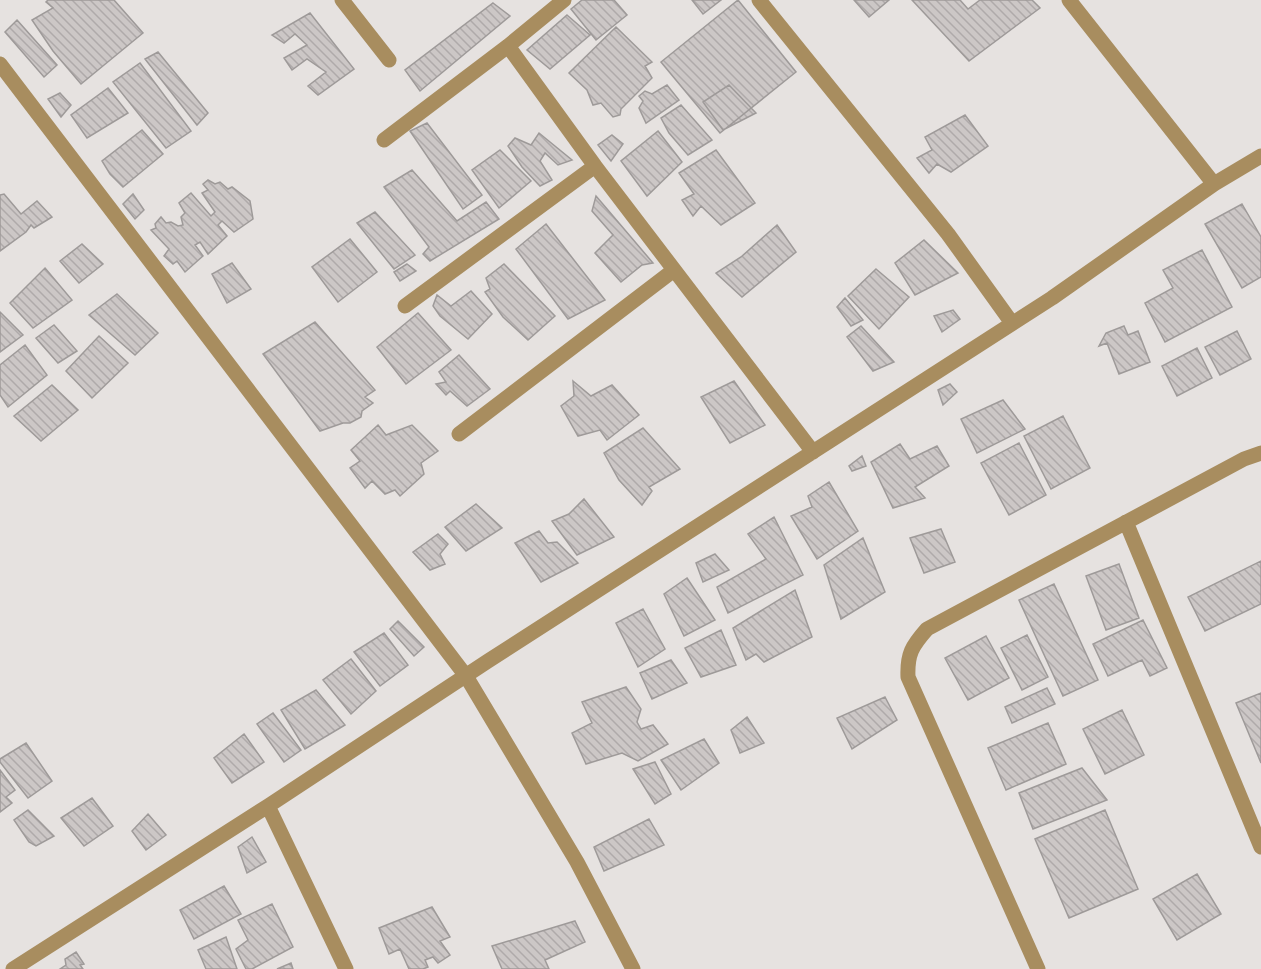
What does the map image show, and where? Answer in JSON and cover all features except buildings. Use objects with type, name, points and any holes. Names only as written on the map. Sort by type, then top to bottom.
[{"type":"street","points":[[342,0],[389,60]]},
{"type":"street","points":[[384,140],[508,46],[564,0]]},
{"type":"street","points":[[759,0],[948,234],[1012,323]]},
{"type":"street","points":[[1069,0],[1214,184]]},
{"type":"street","points":[[508,46],[595,166],[813,452]]},
{"type":"street","points":[[0,64],[466,676],[577,862],[633,969]]},
{"type":"street","points":[[13,969],[1052,298],[1214,184],[1261,156]]},
{"type":"street","points":[[405,306],[595,166]]},
{"type":"street","points":[[459,434],[674,270]]},
{"type":"street","points":[[1038,969],[908,677],[907,660],[915,643],[927,629],[1244,459],[1261,453]]},
{"type":"street","points":[[1126,522],[1261,847]]},
{"type":"street","points":[[268,806],[346,969]]}]
